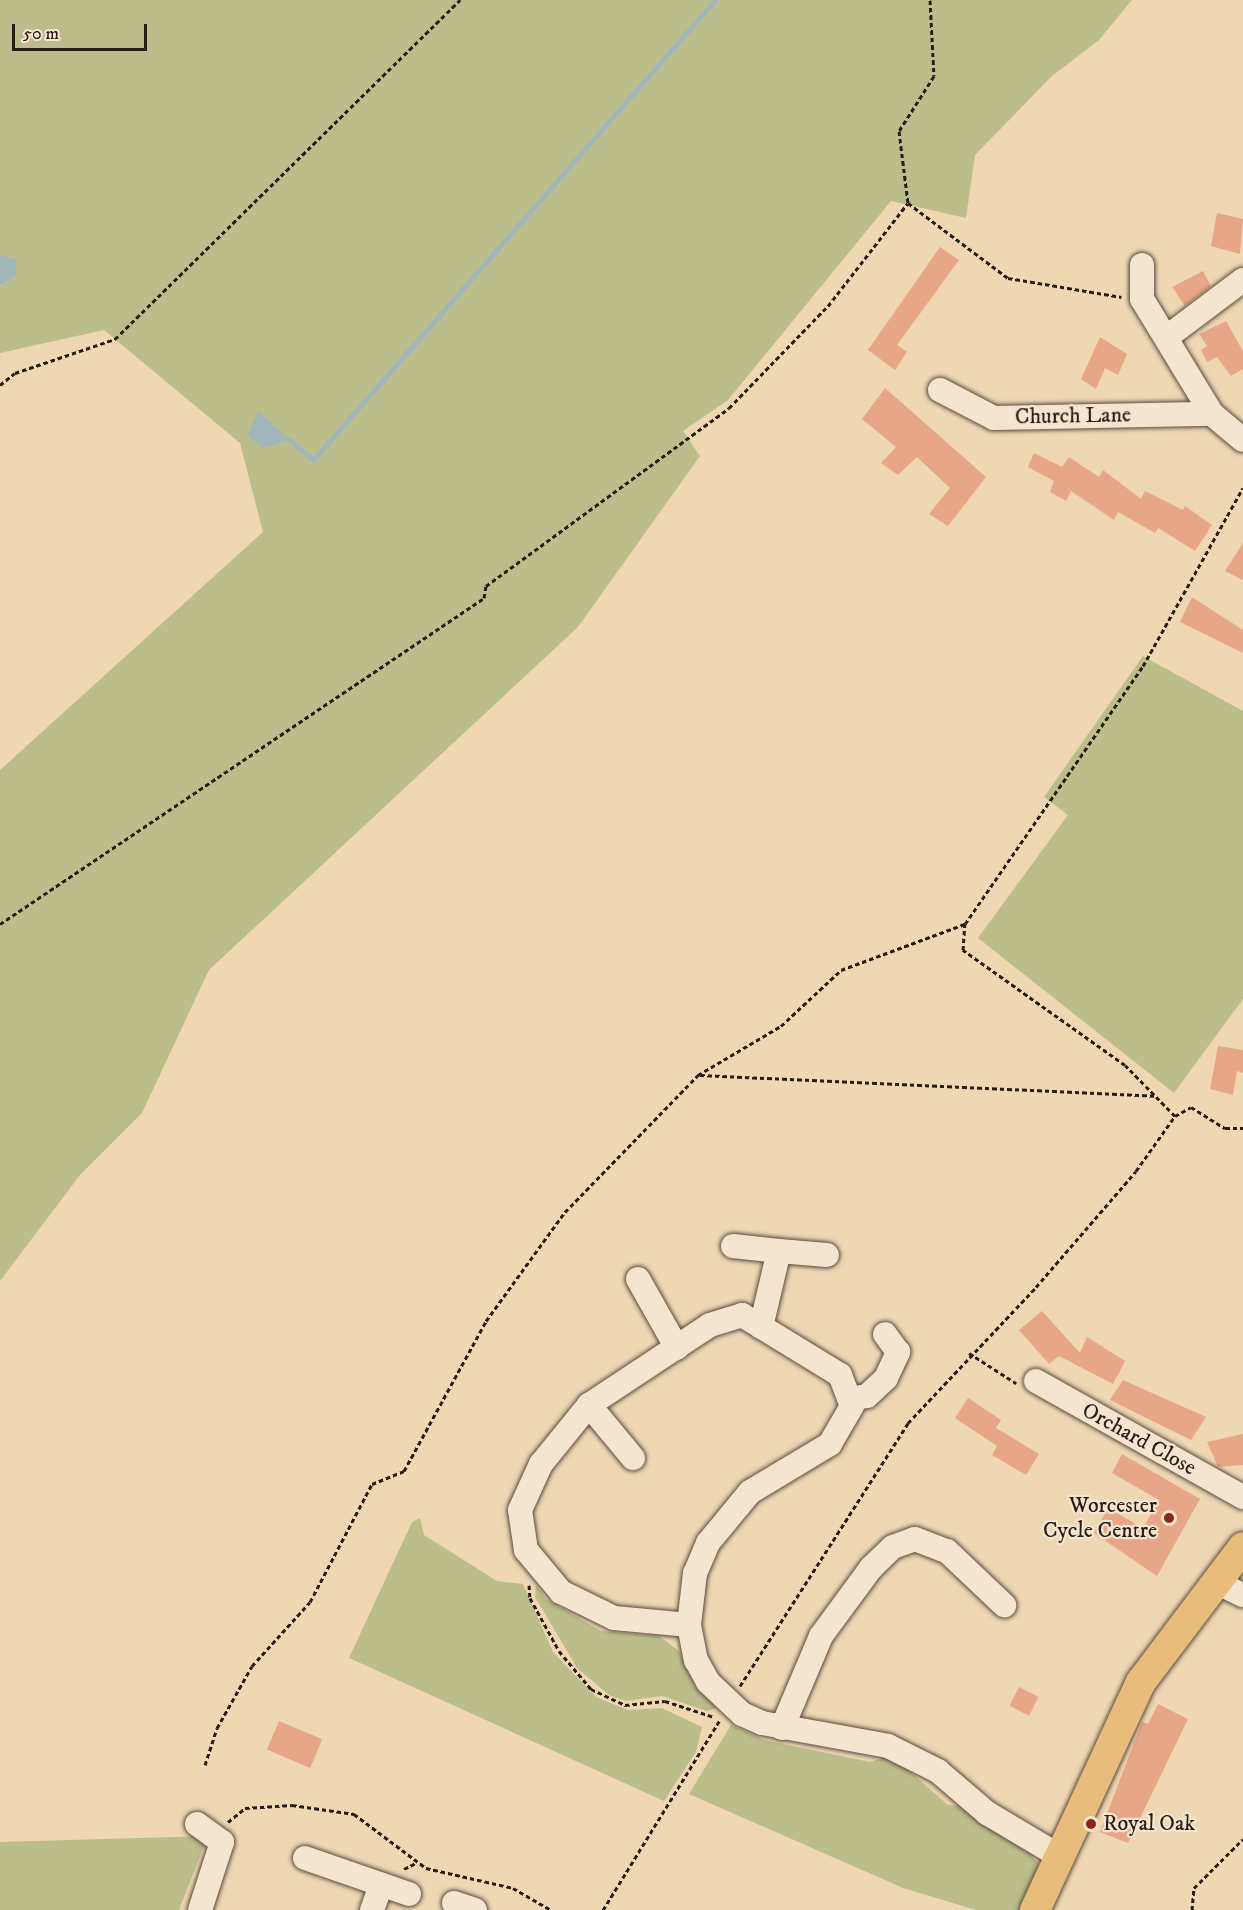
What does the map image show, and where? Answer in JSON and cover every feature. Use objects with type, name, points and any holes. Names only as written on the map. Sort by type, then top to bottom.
[{"type":"main road","points":[[1035,1910],[1141,1682],[1232,1590],[1243,1547]]},
{"type":"street","points":[[1142,265],[1142,299],[1212,414],[1243,440]]},
{"type":"street","points":[[1167,337],[1243,280]]},
{"type":"street","name":"Church Lane","points":[[940,390],[993,418],[1212,414]]},
{"type":"street","points":[[733,1246],[827,1255]]},
{"type":"street","points":[[761,1327],[779,1251]]},
{"type":"street","points":[[638,1279],[677,1348]]},
{"type":"street","points":[[689,1625],[614,1618],[561,1592],[537,1568],[526,1550],[520,1510],[541,1464],[589,1405],[727,1317],[742,1315],[840,1375],[850,1399],[844,1425],[830,1444],[750,1492],[725,1517],[695,1573],[689,1625],[696,1660],[729,1704],[762,1723],[888,1746],[938,1771],[987,1813],[1059,1856]]},
{"type":"street","points":[[850,1399],[867,1396],[886,1378],[898,1352],[885,1334]]},
{"type":"street","name":"Orchard Close","points":[[1036,1381],[1243,1497]]},
{"type":"street","points":[[589,1405],[633,1458]]},
{"type":"street","points":[[782,1728],[821,1635],[871,1568],[893,1547],[915,1539],[946,1551],[1004,1605]]},
{"type":"street","points":[[197,1824],[222,1842],[200,1910]]},
{"type":"street","points":[[305,1858],[409,1894]]},
{"type":"street","points":[[370,1882],[372,1910]]},
{"type":"path","points":[[0,385],[15,373],[115,339],[460,0]]},
{"type":"path","points":[[0,924],[484,598],[486,586],[729,408],[828,306],[908,203],[899,131],[934,76],[930,0]]},
{"type":"path","points":[[908,203],[1008,278],[1142,299]]},
{"type":"path","points":[[1175,1116],[1125,1065],[963,950],[965,924],[1143,666],[1243,488]]},
{"type":"path","points":[[205,1765],[217,1728],[252,1666],[310,1602],[372,1484],[404,1471],[486,1321],[565,1212],[698,1075],[781,1026],[841,970],[965,924]]},
{"type":"path","points":[[698,1075],[1155,1096]]},
{"type":"path","points":[[729,1704],[908,1422],[969,1353],[1036,1287],[1136,1171],[1175,1116],[1191,1107],[1225,1128],[1243,1128]]},
{"type":"path","points":[[969,1353],[1025,1388],[1036,1381]]},
{"type":"path","points":[[537,1568],[528,1586],[530,1598],[559,1651],[591,1689],[625,1705],[665,1701],[710,1717],[722,1716],[603,1910]]},
{"type":"path","points":[[245,1808],[292,1805],[354,1814],[426,1868],[513,1888],[550,1910]]},
{"type":"path","points":[[1192,1910],[1194,1888],[1243,1839]]},
{"type":"green space","points":[[0,0],[1132,0],[1099,40],[1052,76],[975,155],[966,218],[891,201],[728,400],[683,431],[700,456],[578,627],[209,970],[142,1113],[80,1175],[0,1281],[0,770],[263,532],[240,443],[104,330],[0,353],[0,286],[16,276],[16,260],[0,255]]},
{"type":"green space","points":[[1143,656],[1243,711],[1243,999],[1174,1093],[978,938],[1068,815],[1044,797]]},
{"type":"green space","points":[[420,1518],[424,1535],[497,1581],[523,1584],[553,1652],[596,1697],[628,1710],[662,1708],[702,1727],[696,1752],[664,1801],[349,1658],[412,1522]]},
{"type":"green space","points":[[536,1585],[546,1599],[601,1631],[659,1636],[679,1651],[695,1687],[717,1708],[707,1711],[662,1696],[626,1701],[609,1695],[577,1668],[535,1597]]},
{"type":"green space","points":[[731,1725],[764,1740],[870,1762],[883,1758],[907,1769],[948,1805],[961,1806],[1027,1850],[1038,1863],[1037,1873],[1020,1910],[976,1910],[903,1888],[689,1794]]},
{"type":"green space","points":[[208,1836],[179,1910],[0,1910],[0,1842]]},
{"type":"water","points":[[0,255],[16,259],[16,276],[0,286]]},
{"type":"water","points":[[258,411],[290,440],[262,448],[248,435]]},
{"type":"building","points":[[1217,213],[1243,219],[1240,254],[1211,246]]},
{"type":"building","points":[[940,247],[959,260],[897,345],[907,352],[895,370],[868,350]]},
{"type":"building","points":[[1203,271],[1211,286],[1185,306],[1172,287]]},
{"type":"building","points":[[1226,321],[1243,351],[1243,369],[1231,376],[1217,357],[1207,362],[1201,350],[1207,346],[1199,334]]},
{"type":"building","points":[[1100,337],[1127,354],[1118,375],[1105,368],[1096,389],[1081,379]]},
{"type":"building","points":[[885,388],[986,477],[948,526],[929,514],[950,488],[917,457],[898,475],[881,463],[896,447],[862,419]]},
{"type":"building","points":[[1034,453],[1062,467],[1069,457],[1099,477],[1103,470],[1141,499],[1145,491],[1183,510],[1185,506],[1212,525],[1195,551],[1158,528],[1155,533],[1118,512],[1114,520],[1071,491],[1066,501],[1050,492],[1054,481],[1028,467]]},
{"type":"building","points":[[1243,543],[1243,580],[1225,571]]},
{"type":"building","points":[[1192,597],[1243,630],[1243,653],[1180,622]]},
{"type":"building","points":[[1218,1046],[1243,1050],[1243,1073],[1237,1071],[1233,1095],[1210,1089]]},
{"type":"building","points":[[1042,1311],[1080,1353],[1087,1337],[1125,1361],[1113,1384],[1059,1356],[1049,1364],[1019,1330]]},
{"type":"building","points":[[1123,1380],[1206,1417],[1191,1440],[1110,1400]]},
{"type":"building","points":[[968,1398],[1001,1420],[996,1428],[1039,1454],[1026,1475],[992,1455],[997,1446],[955,1418]]},
{"type":"building","points":[[1243,1434],[1243,1465],[1218,1467],[1207,1442]]},
{"type":"building","name":"Worcester Cycle Centre","points":[[1122,1454],[1200,1499],[1157,1576],[1094,1533],[1108,1508],[1143,1528],[1159,1500],[1112,1473]]},
{"type":"building","points":[[1019,1687],[1039,1697],[1029,1716],[1009,1706]]},
{"type":"building","points":[[1158,1704],[1188,1719],[1128,1843],[1100,1832],[1142,1722],[1148,1724]]},
{"type":"building","points":[[279,1721],[322,1739],[310,1768],[267,1750]]},
{"type":"waterway","points":[[290,440],[313,460],[715,0]]},
{"type":"place","name":"Worcester Cycle Centre","points":[[1169,1518]]},
{"type":"place","name":"Royal Oak","points":[[1091,1824]]}]
